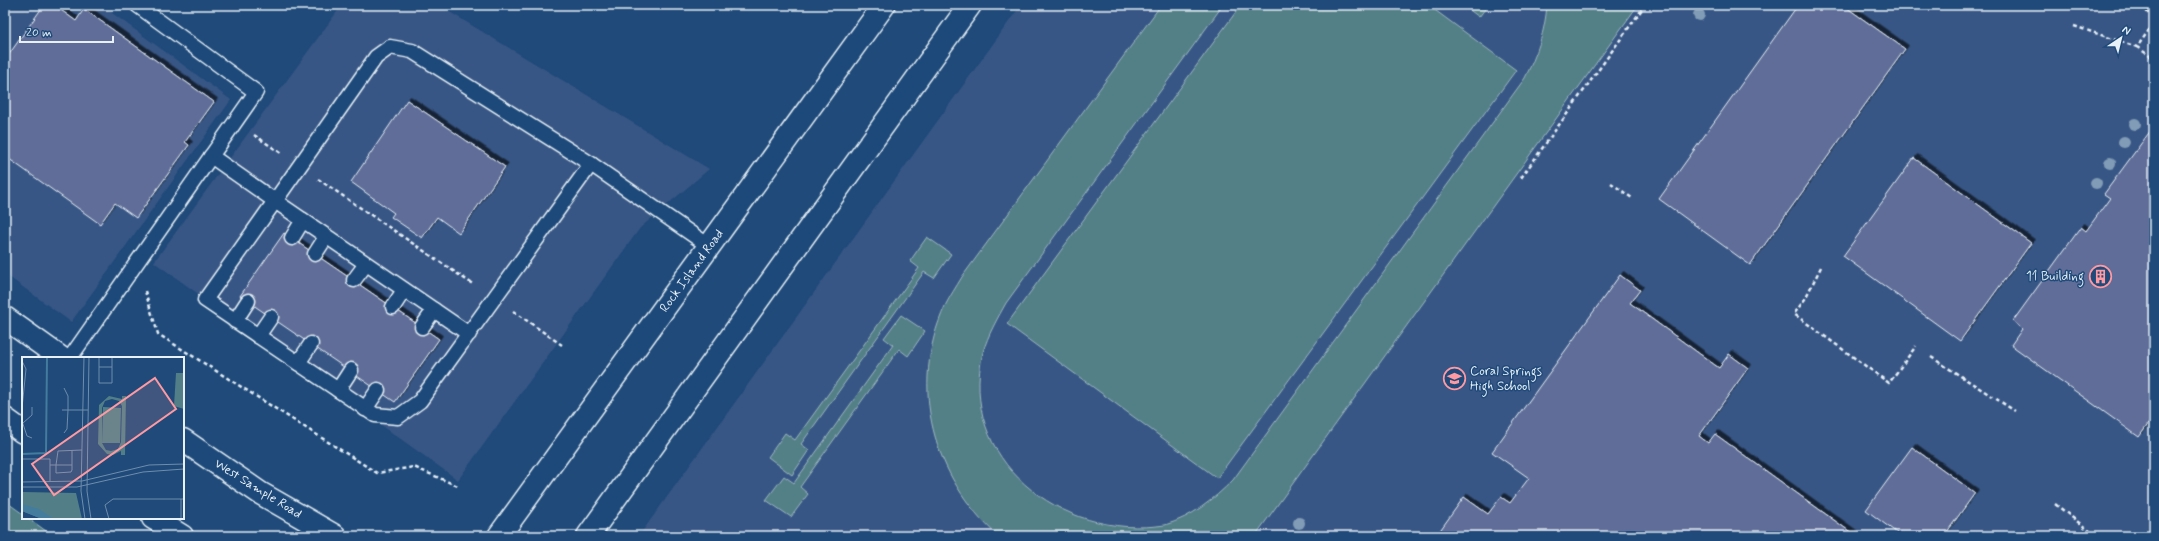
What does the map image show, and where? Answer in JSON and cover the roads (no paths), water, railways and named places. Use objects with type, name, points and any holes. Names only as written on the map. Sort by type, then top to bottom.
[{"type":"main road","name":"Rock Island Road","points":[[499,536],[884,5]]},
{"type":"main road","points":[[588,536],[970,5]]},
{"type":"main road","points":[[5,318],[60,357]]},
{"type":"main road","points":[[5,419],[22,431]]},
{"type":"main road","name":"West Sample Road","points":[[184,441],[260,493],[335,536]]},
{"type":"main road","points":[[155,519],[182,536]]},
{"type":"lane","points":[[71,357],[256,92],[136,5]]},
{"type":"lane","points":[[591,164],[420,401],[398,417],[375,415],[365,409],[205,300],[301,167],[376,57],[390,47],[412,51],[591,164],[709,246]]},
{"type":"lane","points":[[211,156],[469,334]]},
{"type":"lane","points":[[292,238],[303,220]]},
{"type":"lane","points":[[315,254],[326,236]]},
{"type":"lane","points":[[354,280],[366,264]]},
{"type":"lane","points":[[393,307],[404,290]]},
{"type":"lane","points":[[235,320],[248,301]]},
{"type":"lane","points":[[422,326],[434,310]]},
{"type":"lane","points":[[258,336],[271,317]]},
{"type":"lane","points":[[298,363],[311,344]]},
{"type":"lane","points":[[338,390],[350,370]]},
{"type":"lane","points":[[365,409],[378,390]]},
{"type":"place","name":"11 Building","points":[[2100,276]]},
{"type":"place","name":"Coral Springs High School","points":[[1454,378]]}]
